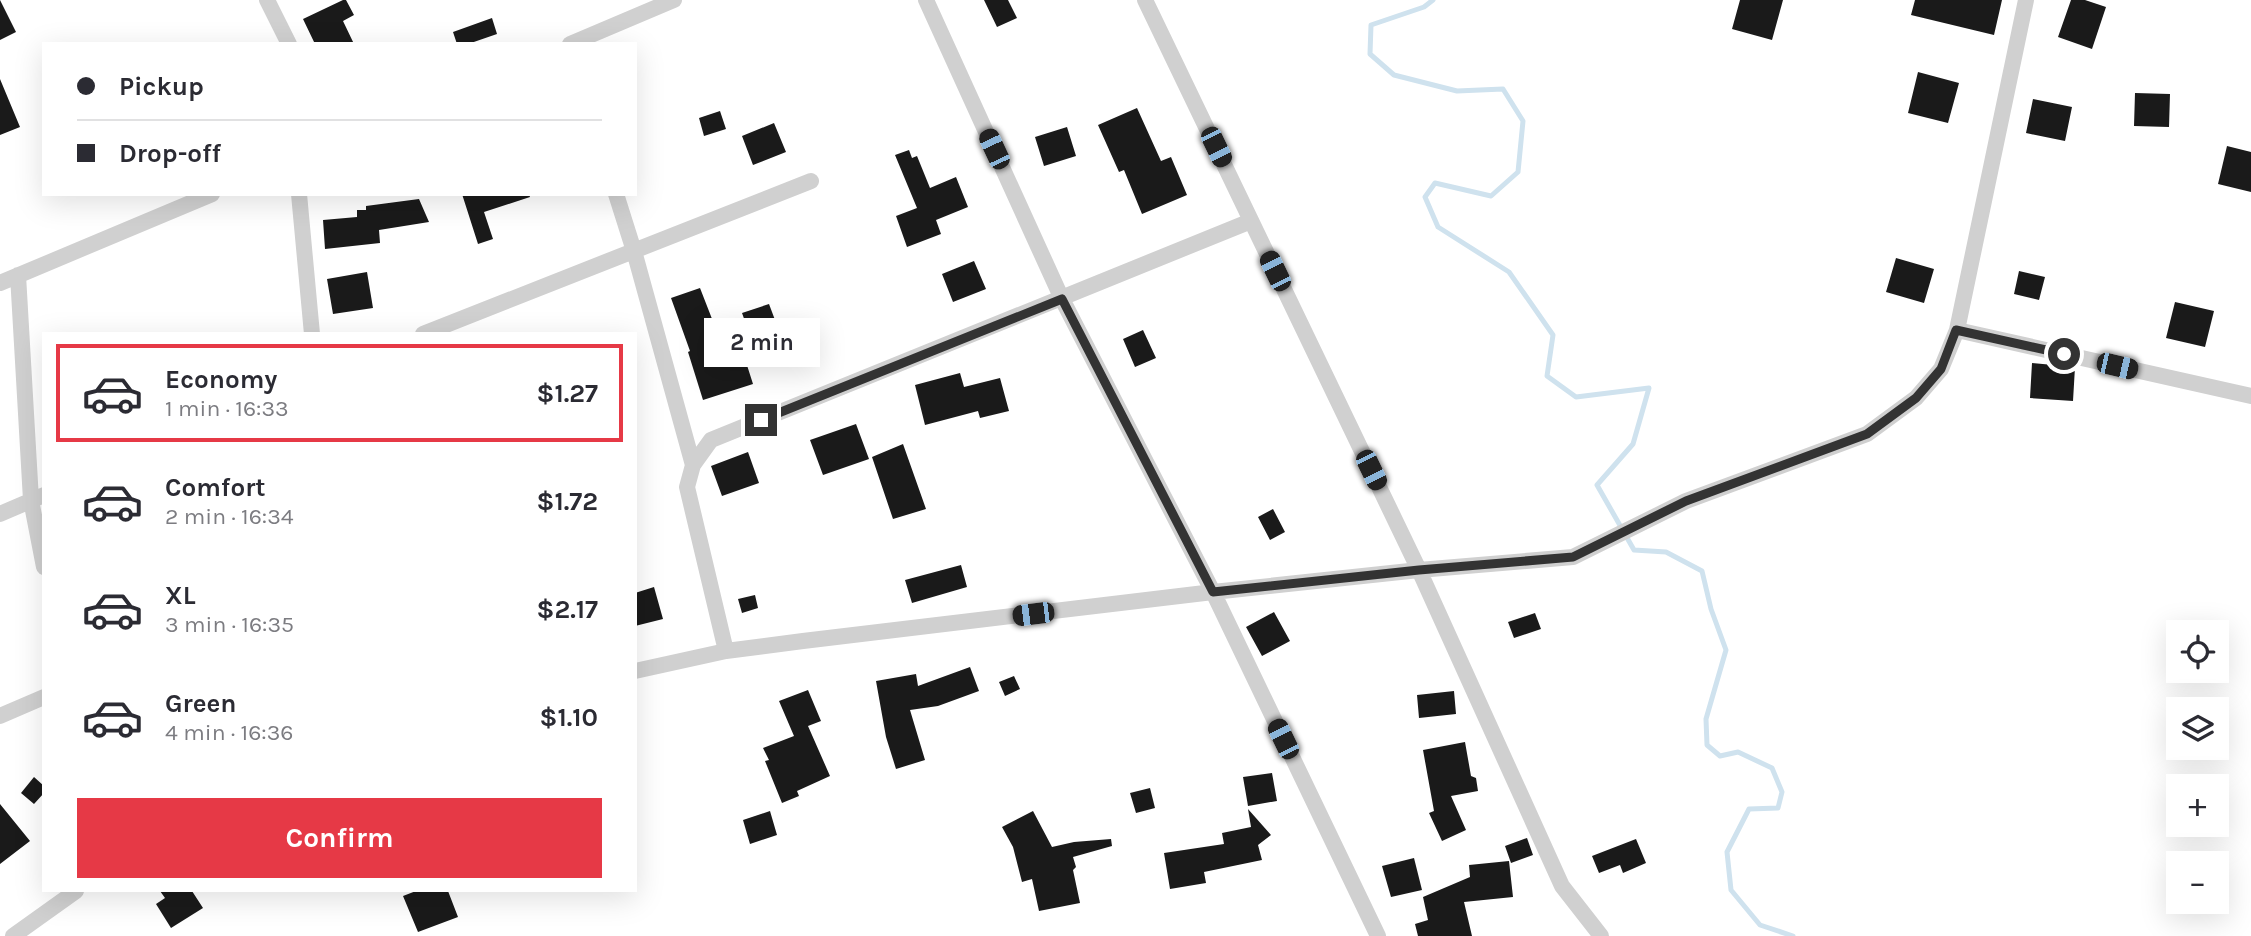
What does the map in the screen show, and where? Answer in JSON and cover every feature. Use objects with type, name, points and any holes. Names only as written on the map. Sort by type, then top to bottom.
[{"type":"street","points":[[268,0],[288,42]]},
{"type":"street","points":[[575,42],[674,0]]},
{"type":"street","points":[[926,0],[1062,299],[1213,592],[1378,936]]},
{"type":"street","points":[[1145,0],[1419,570],[1562,886],[1601,936]]},
{"type":"street","points":[[637,671],[726,651],[1213,592],[1573,557],[1686,501],[1867,434],[1916,398],[1941,369],[1956,330],[2026,0]]},
{"type":"street","points":[[428,332],[811,181]]},
{"type":"street","points":[[0,283],[207,196]]},
{"type":"street","points":[[299,196],[312,332]]},
{"type":"street","points":[[617,196],[693,465]]},
{"type":"street","points":[[726,651],[687,487],[693,465],[711,440],[1251,221]]},
{"type":"street","points":[[18,275],[42,544]]},
{"type":"street","points":[[1956,330],[2251,396]]},
{"type":"street","points":[[0,514],[38,498]]},
{"type":"street","points":[[0,716],[42,698]]},
{"type":"street","points":[[13,936],[75,892]]},
{"type":"building","points":[[0,0],[16,32],[0,40]]},
{"type":"building","points":[[346,0],[354,15],[343,21],[353,42],[314,42],[303,19]]},
{"type":"building","points":[[984,0],[1008,0],[1017,18],[997,27]]},
{"type":"building","points":[[1740,0],[1783,0],[1772,40],[1732,29]]},
{"type":"building","points":[[1915,0],[2002,0],[1994,35],[1911,15]]},
{"type":"building","points":[[2071,0],[2085,0],[2106,7],[2092,49],[2058,37]]},
{"type":"building","points":[[492,18],[497,34],[474,42],[456,42],[453,32]]},
{"type":"building","points":[[1918,72],[1959,83],[1948,123],[1908,113]]},
{"type":"building","points":[[0,79],[20,127],[0,135]]},
{"type":"building","points":[[2135,93],[2170,94],[2169,127],[2134,126]]},
{"type":"building","points":[[2033,99],[2072,107],[2065,141],[2026,133]]},
{"type":"building","points":[[1137,108],[1161,161],[1171,157],[1187,195],[1142,214],[1124,170],[1119,172],[1098,125]]},
{"type":"building","points":[[720,111],[726,129],[704,136],[699,118]]},
{"type":"building","points":[[774,123],[786,152],[753,165],[742,136]]},
{"type":"building","points":[[1067,127],[1076,156],[1044,166],[1035,137]]},
{"type":"building","points":[[2227,146],[2251,152],[2251,192],[2218,184]]},
{"type":"building","points":[[909,150],[912,158],[917,156],[930,188],[956,177],[968,207],[936,220],[941,234],[907,247],[896,216],[917,208],[895,155]]},
{"type":"building","points":[[463,196],[530,196],[484,212],[493,239],[478,244]]},
{"type":"building","points":[[419,199],[429,222],[379,230],[380,243],[325,249],[323,220],[357,217],[357,210],[366,210],[366,206]]},
{"type":"building","points":[[1896,258],[1934,269],[1924,303],[1886,292]]},
{"type":"building","points":[[974,261],[986,289],[953,302],[942,274]]},
{"type":"building","points":[[2019,271],[2045,277],[2039,300],[2014,294]]},
{"type":"building","points":[[367,272],[373,308],[333,314],[327,279]]},
{"type":"building","points":[[700,288],[721,342],[738,337],[753,384],[703,400],[688,352],[690,351],[671,298]]},
{"type":"building","points":[[2175,302],[2214,311],[2205,347],[2166,338]]},
{"type":"building","points":[[769,304],[778,328],[751,338],[742,313]]},
{"type":"building","points":[[1143,330],[1156,358],[1135,367],[1123,339]]},
{"type":"building","points":[[2032,363],[2075,367],[2073,401],[2030,398]]},
{"type":"building","points":[[960,373],[964,387],[1000,378],[1009,411],[980,418],[978,411],[925,425],[915,385]]},
{"type":"building","points":[[856,424],[869,459],[823,475],[810,440]]},
{"type":"building","points":[[903,444],[926,509],[893,519],[872,457]]},
{"type":"building","points":[[748,452],[759,483],[722,496],[711,466]]},
{"type":"building","points":[[1273,509],[1285,532],[1270,540],[1258,517]]},
{"type":"building","points":[[961,565],[967,587],[912,603],[905,580]]},
{"type":"building","points":[[654,587],[663,619],[637,626],[637,592]]},
{"type":"building","points":[[755,595],[758,608],[742,613],[738,599]]},
{"type":"building","points":[[1274,612],[1290,641],[1262,656],[1246,627]]},
{"type":"building","points":[[1535,613],[1541,629],[1514,638],[1508,622]]},
{"type":"building","points":[[970,667],[979,691],[938,706],[910,710],[925,760],[896,769],[886,737],[876,681],[916,674],[918,686]]},
{"type":"building","points":[[1014,676],[1020,689],[1005,696],[999,682]]},
{"type":"building","points":[[808,690],[821,721],[808,726],[830,776],[797,791],[799,796],[782,803],[765,761],[769,760],[763,748],[794,736],[779,701]]},
{"type":"building","points":[[1454,691],[1456,714],[1419,718],[1417,695]]},
{"type":"building","points":[[1465,742],[1471,776],[1476,778],[1478,791],[1451,796],[1466,830],[1442,841],[1429,813],[1434,811],[1423,750]]},
{"type":"building","points":[[1272,773],[1277,801],[1248,806],[1243,777]]},
{"type":"building","points":[[34,777],[42,784],[42,795],[34,804],[21,793]]},
{"type":"building","points":[[1150,788],[1155,808],[1136,813],[1130,793]]},
{"type":"building","points":[[0,804],[30,841],[0,864]]},
{"type":"building","points":[[1248,809],[1271,835],[1258,845],[1262,860],[1204,872],[1206,883],[1170,889],[1164,853],[1224,844],[1222,833],[1251,827]]},
{"type":"building","points":[[770,811],[777,835],[750,844],[743,820]]},
{"type":"building","points":[[1033,811],[1052,847],[1111,839],[1112,846],[1073,857],[1080,903],[1039,911],[1032,879],[1022,882],[1013,847],[1002,827]]},
{"type":"building","points":[[1527,838],[1533,855],[1511,863],[1505,846]]},
{"type":"building","points":[[1636,839],[1646,863],[1623,873],[1620,865],[1599,873],[1592,856]]},
{"type":"building","points":[[1414,858],[1422,890],[1391,897],[1382,866]]},
{"type":"building","points":[[1509,861],[1513,897],[1464,902],[1472,936],[1418,936],[1415,924],[1428,920],[1423,897],[1470,877],[1469,865]]},
{"type":"building","points":[[161,892],[193,892],[203,908],[171,928],[156,904],[165,898]]},
{"type":"building","points":[[413,892],[448,892],[458,917],[418,932],[403,896]]},
{"type":"waterway","points":[[1433,0],[1424,7],[1371,25],[1370,54],[1394,75],[1457,91],[1503,89],[1523,121],[1518,172],[1491,196],[1435,183],[1425,197],[1438,227],[1509,272],[1553,335],[1547,376],[1576,397],[1649,388],[1633,444],[1597,485],[1634,550],[1666,552],[1702,571],[1711,609],[1726,650],[1706,719],[1707,745],[1720,756],[1738,752],[1772,768],[1782,792],[1778,808],[1749,809],[1727,852],[1731,890],[1760,925],[1793,936]]},
{"type":"route","points":[[761,420],[1062,299],[1213,592],[1573,557],[1686,501],[1867,434],[1916,398],[1941,369],[1956,330],[2064,354]]}]
